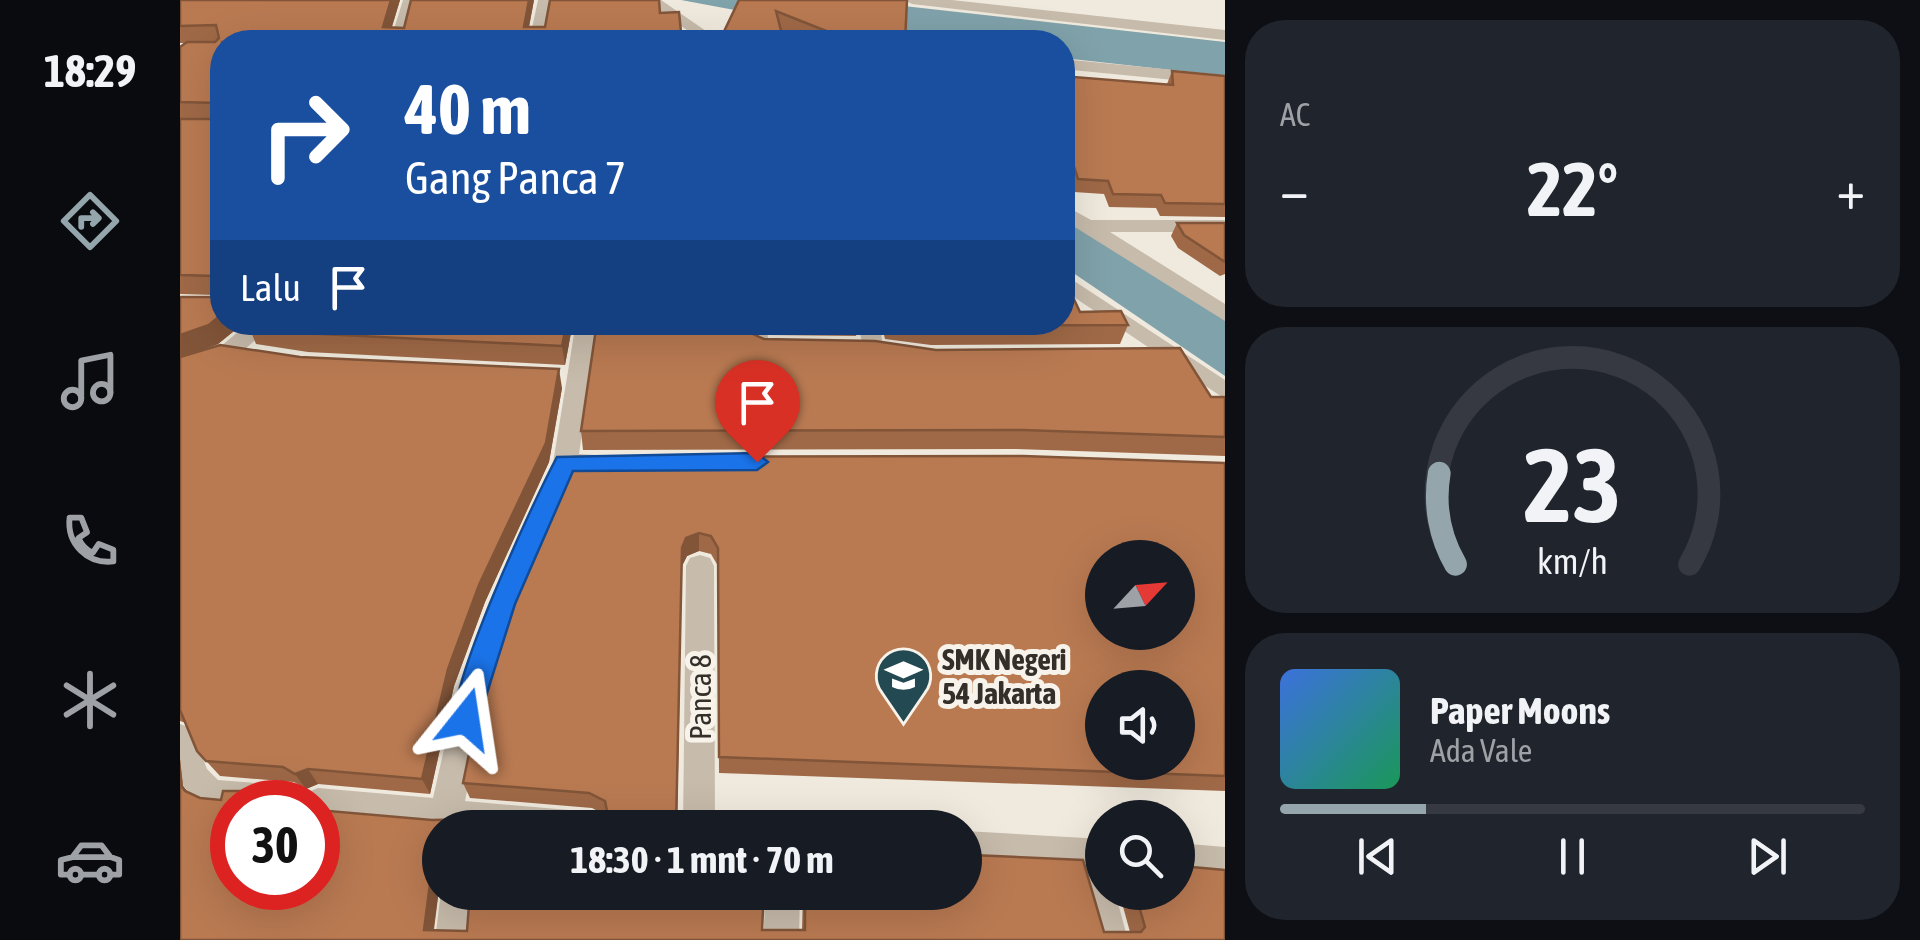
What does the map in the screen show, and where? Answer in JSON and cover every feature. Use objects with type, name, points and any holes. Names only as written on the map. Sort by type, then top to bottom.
[{"type":"street","points":[[401,30],[410,0]]},
{"type":"street","points":[[539,30],[545,0]]},
{"type":"street","points":[[651,0],[696,30]]},
{"type":"street","points":[[912,0],[1225,35]]},
{"type":"street","points":[[1075,65],[1225,80]]},
{"type":"street","points":[[1075,218],[1225,314]]},
{"type":"street","points":[[1087,226],[1225,226]]},
{"type":"street","points":[[1075,288],[1225,391]]},
{"type":"street","points":[[180,369],[228,352],[249,335]]},
{"type":"street","points":[[461,810],[473,688],[502,604],[565,463],[569,377],[583,335]]},
{"type":"street","points":[[756,335],[757,344],[794,348]]},
{"type":"street","points":[[866,335],[862,348],[916,354]]},
{"type":"street","points":[[228,352],[259,356]]},
{"type":"street","points":[[1126,357],[1173,355]]},
{"type":"street","points":[[565,463],[622,462]]},
{"type":"street","name":"Panca 8","points":[[699,810],[700,566]]},
{"type":"street","points":[[180,738],[196,779],[210,796]]},
{"type":"street","points":[[340,806],[422,816]]},
{"type":"street","points":[[982,849],[1085,854]]},
{"type":"street","points":[[1195,861],[1225,864]]},
{"type":"street","points":[[453,940],[456,910]]},
{"type":"street","points":[[781,940],[782,910]]},
{"type":"street","points":[[1105,910],[1110,940]]},
{"type":"water","points":[[681,0],[850,0],[1225,42],[1225,76],[1075,59],[1075,30],[842,30]]},
{"type":"water","points":[[1075,223],[1225,320],[1225,376],[1075,274]]},
{"type":"building","points":[[180,0],[391,0],[383,27],[404,28],[411,0],[529,0],[524,27],[545,27],[550,0],[659,0],[660,13],[679,12],[681,30],[217,30],[216,25],[180,26]]},
{"type":"building","points":[[739,0],[907,0],[906,30],[824,30],[776,11],[781,30],[725,30]]},
{"type":"building","points":[[187,42],[210,42],[210,103],[180,102],[180,47]]},
{"type":"building","points":[[1172,71],[1225,76],[1225,204],[1165,203],[1161,195],[1113,194],[1108,181],[1078,179],[1075,77],[1173,85]]},
{"type":"building","points":[[180,119],[210,119],[210,276],[180,275]]},
{"type":"building","points":[[1177,223],[1225,223],[1225,262],[1184,235]]},
{"type":"building","points":[[180,297],[210,297],[210,324],[180,335]]},
{"type":"building","points":[[1075,301],[1080,312],[1121,311],[1128,325],[1075,325]]},
{"type":"building","points":[[341,335],[564,335],[562,346]]},
{"type":"building","points":[[595,335],[755,335],[764,339],[875,341],[936,350],[1180,348],[1211,397],[1225,397],[1225,437],[1023,430],[581,431]]},
{"type":"building","points":[[220,345],[300,357],[559,369],[546,443],[479,585],[448,669],[422,779],[308,769],[295,774],[283,767],[206,761],[197,751],[180,710],[180,357]]},
{"type":"building","points":[[1023,456],[1225,463],[1225,776],[1195,775],[1195,670],[1085,670],[1085,771],[719,757],[718,548],[711,536],[699,533],[686,538],[682,548],[676,810],[607,810],[605,801],[589,793],[463,783],[486,671],[515,588],[573,457]]},
{"type":"building","points":[[180,784],[185,791],[210,799],[210,910],[340,910],[340,812],[422,819],[424,930],[467,931],[469,910],[763,910],[762,930],[805,930],[805,910],[982,910],[982,855],[1083,860],[1085,910],[1098,910],[1104,932],[1141,932],[1145,927],[1140,910],[1195,910],[1195,867],[1225,870],[1225,940],[180,940]]},
{"type":"place","name":"SMK Negeri 54 Jakarta","points":[[903,725]]},
{"type":"route","points":[[466,719],[502,604],[565,463],[757,462]]}]
